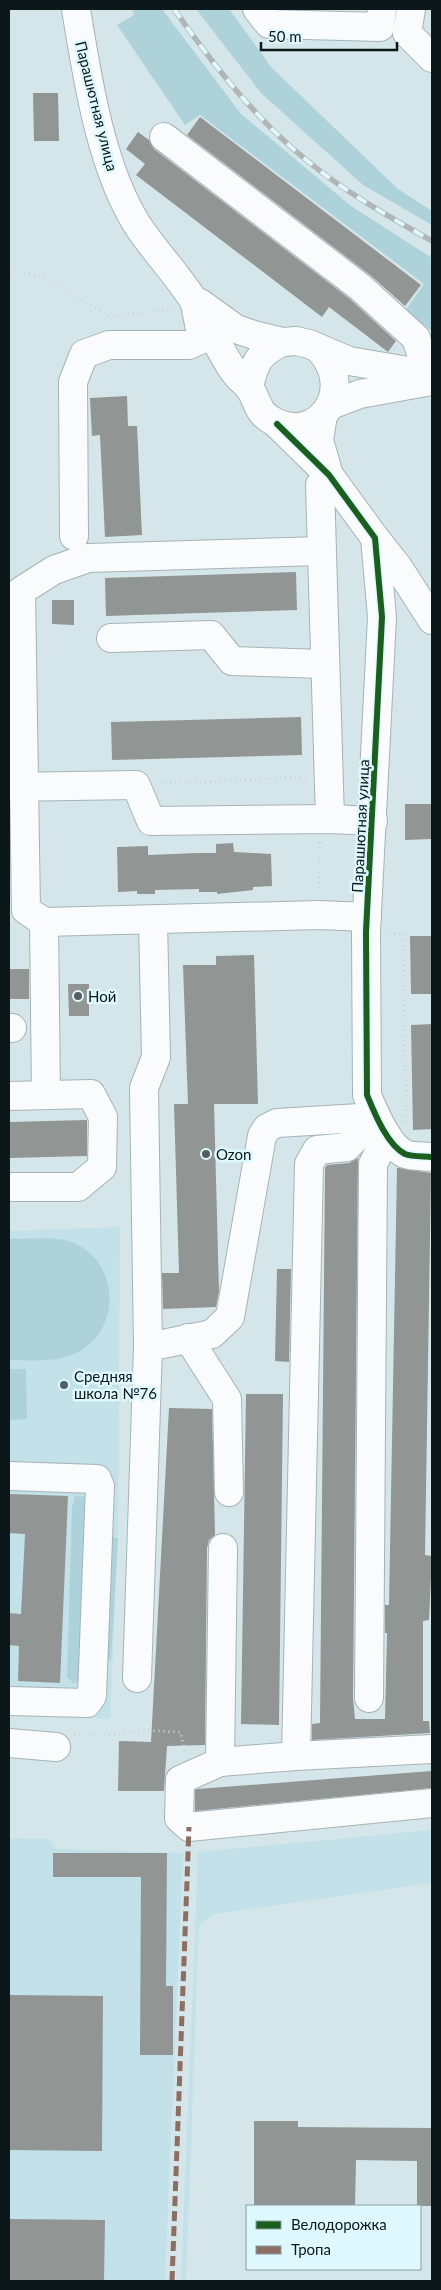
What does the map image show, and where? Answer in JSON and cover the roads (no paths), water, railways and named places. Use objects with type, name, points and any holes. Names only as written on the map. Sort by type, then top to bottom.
[{"type":"main road","name":"Парашютная улица","points":[[76,9],[84,56],[108,161],[140,228],[184,304]]},
{"type":"main road","points":[[257,9],[269,24],[380,27],[382,9]]},
{"type":"main road","points":[[411,9],[407,34],[432,58]]},
{"type":"main road","points":[[164,137],[360,287],[416,338],[422,357],[432,363]]},
{"type":"main road","points":[[184,304],[236,329],[283,342],[303,342],[349,361],[432,375]]},
{"type":"main road","points":[[184,304],[235,373],[249,388],[257,408],[277,424],[329,475],[398,567],[432,620]]},
{"type":"main road","points":[[74,536],[73,382],[84,354],[109,345],[189,345],[202,339],[184,304]]},
{"type":"main road","points":[[249,388],[253,369],[260,357],[270,347],[283,342]]},
{"type":"main road","points":[[320,350],[334,370],[336,382],[319,440],[329,475]]},
{"type":"main road","points":[[277,424],[290,427],[302,426],[313,422],[327,410],[360,394],[432,381]]},
{"type":"main road","points":[[325,819],[325,664],[320,551],[320,485],[329,475]]},
{"type":"main road","name":"Парашютная улица","points":[[375,538],[382,617],[373,821],[377,925],[366,1020],[367,1095],[391,1128],[405,1154],[432,1156]]},
{"type":"main road","points":[[320,551],[88,558],[54,570],[21,591],[16,787],[26,910],[44,922],[153,921],[319,915],[377,925]]},
{"type":"main road","points":[[111,638],[211,635],[232,661],[325,664]]},
{"type":"main road","points":[[16,787],[136,785],[151,821],[325,819],[373,821]]},
{"type":"main road","points":[[137,1678],[148,1348],[144,1088],[156,1057],[153,921]]},
{"type":"main road","points":[[44,922],[46,1095]]},
{"type":"main road","points":[[9,1096],[91,1094],[103,1117],[102,1167],[78,1187],[9,1188]]},
{"type":"main road","points":[[148,1348],[212,1334],[230,1317],[262,1136],[267,1128],[276,1124],[391,1128]]},
{"type":"main road","points":[[369,1698],[373,1164],[391,1128]]},
{"type":"main road","points":[[296,1756],[309,1164],[317,1150],[348,1147],[391,1128]]},
{"type":"main road","points":[[188,1338],[227,1399],[229,1492]]},
{"type":"main road","points":[[9,1476],[97,1479],[100,1486],[92,1696],[87,1703],[9,1701]]},
{"type":"main road","points":[[220,1762],[223,1548]]},
{"type":"main road","points":[[9,1743],[56,1747]]},
{"type":"main road","points":[[432,1749],[220,1762],[180,1780],[179,1818],[189,1827],[432,1803]]},
{"type":"railway","points":[[174,9],[234,88],[285,142],[350,192],[432,241]]},
{"type":"place","name":"Ной","points":[[78,996]]},
{"type":"place","name":"Ozon","points":[[206,1154]]},
{"type":"place","name":"Средняя школа №76","points":[[64,1385]]}]
